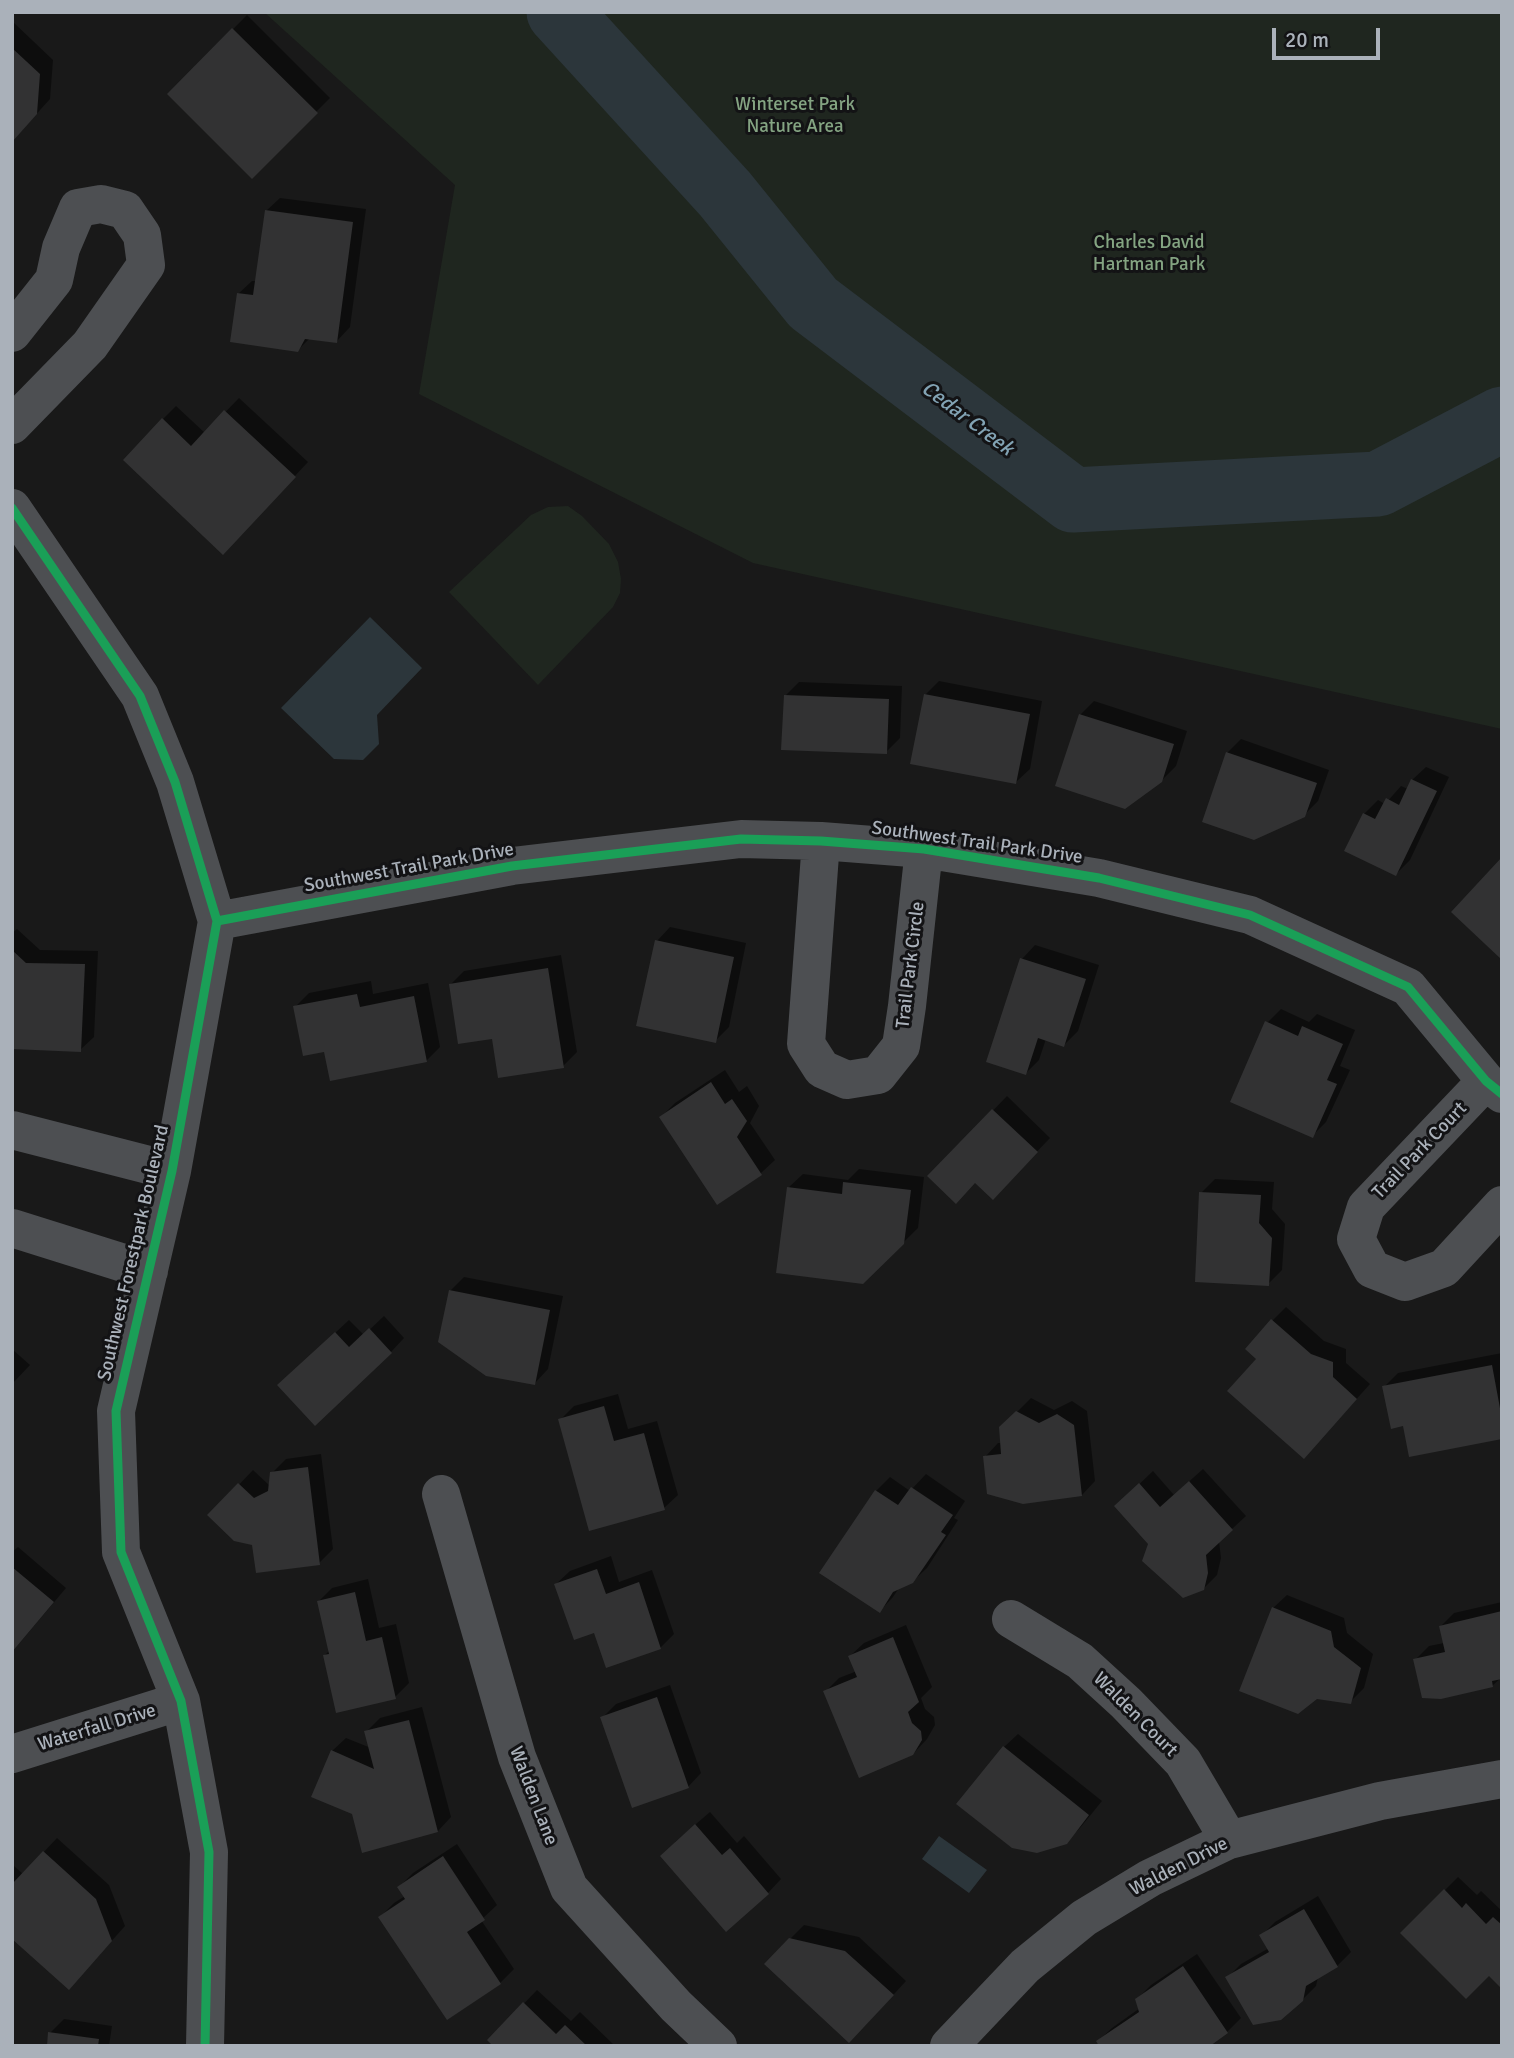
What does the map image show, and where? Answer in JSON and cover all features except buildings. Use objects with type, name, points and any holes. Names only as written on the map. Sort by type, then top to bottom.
[{"type":"street","points":[[12,333],[54,281],[61,248],[78,208],[101,204],[125,210],[142,235],[146,265],[90,345],[12,425]]},
{"type":"street","name":"Southwest Forestpark Boulevard","points":[[12,508],[140,696],[175,782],[217,921],[172,1171],[116,1411],[121,1552],[181,1702],[209,1852],[205,2046]]},
{"type":"street","name":"Southwest Trail Park Drive","points":[[217,921],[512,866],[741,839],[821,841],[924,849],[1099,878],[1251,915],[1408,987],[1494,1087]]},
{"type":"street","name":"Trail Park Circle","points":[[821,841],[806,1044],[822,1069],[847,1080],[878,1075],[901,1046],[924,849]]},
{"type":"street","name":"Trail Park Court","points":[[1494,1087],[1366,1207],[1356,1239],[1372,1269],[1405,1282],[1444,1268],[1502,1205]]},
{"type":"street","points":[[12,1130],[172,1171]]},
{"type":"street","points":[[12,1228],[149,1271]]},
{"type":"street","name":"Walden Lane","points":[[441,1494],[517,1757],[569,1888],[676,2006],[718,2046]]},
{"type":"street","name":"Walden Court","points":[[1011,1619],[1080,1661],[1126,1703],[1183,1762],[1229,1840]]},
{"type":"street","name":"Waterfall Drive","points":[[12,1754],[181,1702]]},
{"type":"street","name":"Walden Drive","points":[[949,2046],[1025,1966],[1084,1918],[1150,1878],[1229,1840],[1380,1801],[1502,1779]]},
{"type":"green space","points":[[264,12],[540,12],[719,205],[806,315],[1052,504],[1090,515],[1378,505],[1419,495],[1502,447],[1502,729],[753,563],[419,394],[455,185]]},
{"type":"green space","name":"Charles David Hartman Park","points":[[579,12],[1502,12],[1502,419],[1378,484],[1073,500],[813,303]]},
{"type":"green space","points":[[568,506],[582,516],[609,544],[618,562],[620,593],[613,607],[538,685],[449,592],[531,515],[548,507]]},
{"type":"shaded area","points":[[370,617],[422,668],[377,715],[379,744],[363,760],[334,759],[281,708]]},
{"type":"shaded area","points":[[939,1836],[987,1870],[969,1893],[922,1859]]},
{"type":"waterway","name":"Cedar Creek","points":[[559,12],[725,194],[813,303],[1073,500],[1378,484],[1502,419]]},
{"type":"cycle path","points":[[12,508],[140,696],[175,782],[217,921],[172,1171],[116,1411],[121,1552],[181,1701],[209,1852],[205,2046]]},
{"type":"cycle path","points":[[217,921],[512,866],[741,839],[821,841],[924,849],[1099,878],[1250,915],[1408,987],[1486,1081],[1502,1094]]},
{"type":"park label","name":"Winterset Park Nature Area","points":[[795,116]]}]
